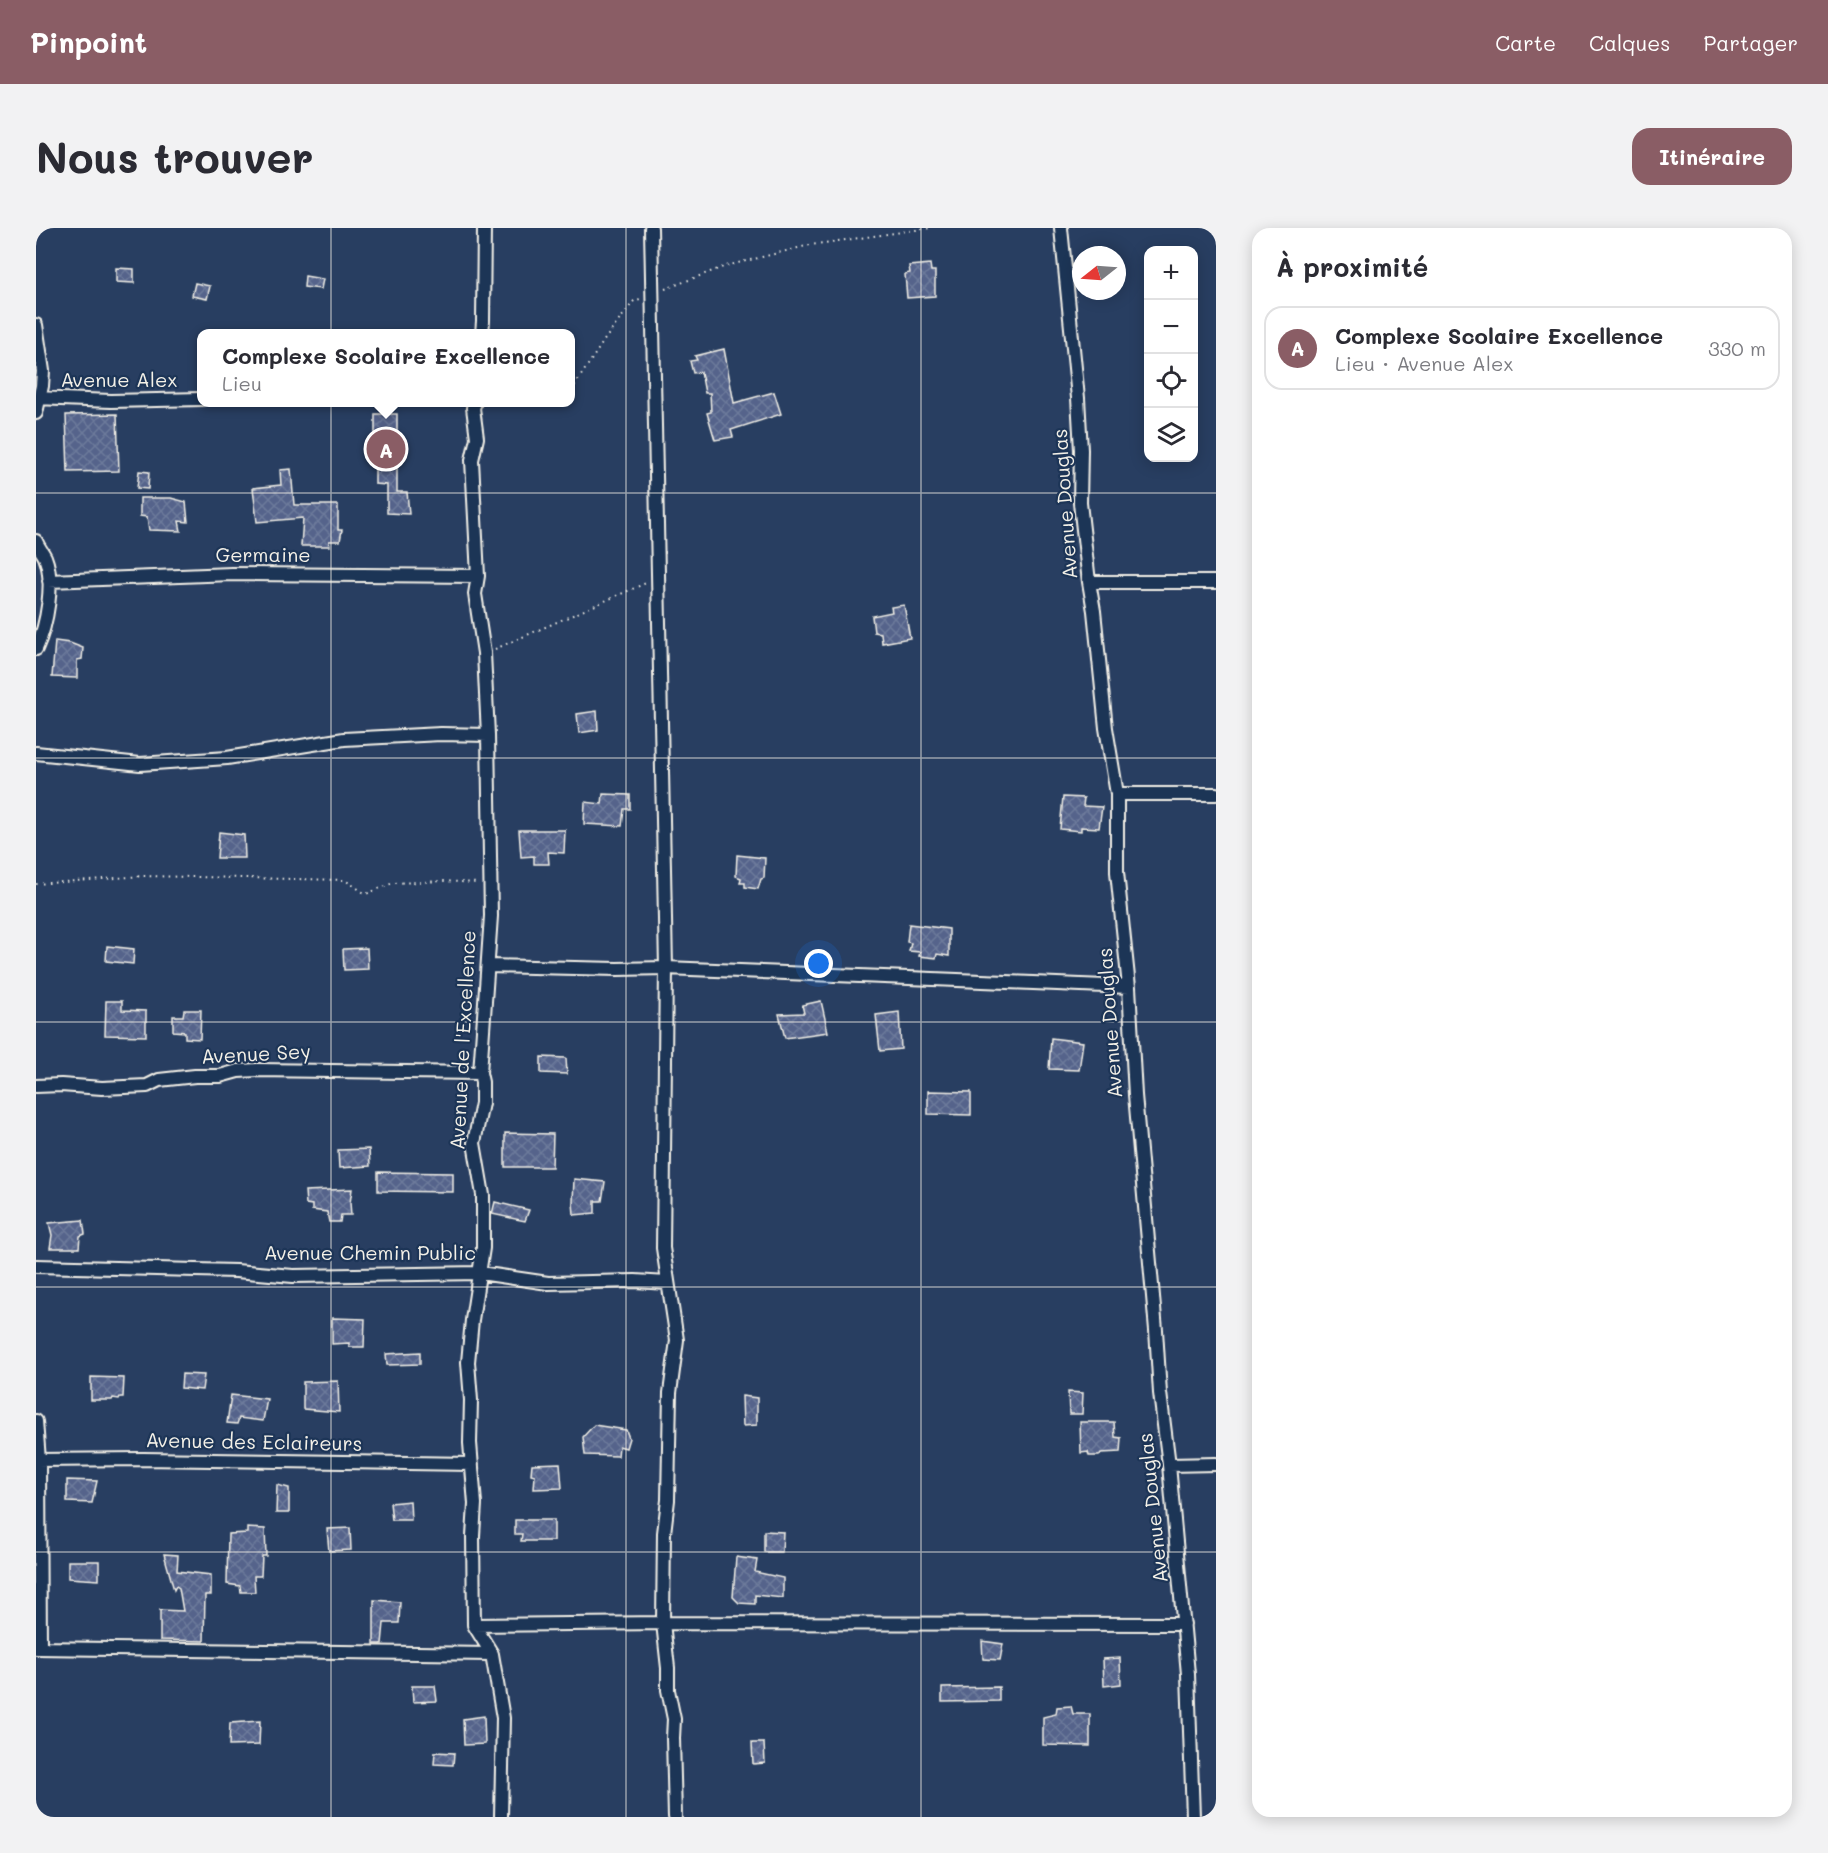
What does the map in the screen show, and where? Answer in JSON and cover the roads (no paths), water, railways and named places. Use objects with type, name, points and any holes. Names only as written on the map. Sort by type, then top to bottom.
[{"type":"street","points":[[482,329],[484,228]]},
{"type":"street","points":[[651,228],[666,968],[663,1248],[677,1340],[670,1394],[668,1500],[663,1533],[663,1623],[668,1690],[674,1719],[675,1817]]},
{"type":"street","name":"Avenue Douglas","points":[[1061,228],[1078,398],[1080,503],[1106,728],[1117,794],[1117,872],[1129,987],[1136,1115],[1160,1393],[1184,1624],[1193,1817]]},
{"type":"street","points":[[36,325],[43,371],[36,413]]},
{"type":"street","name":"Avenue Alex","points":[[37,398],[111,401],[197,399]]},
{"type":"street","name":"Avenue de l'Excellence","points":[[473,407],[477,438],[472,460],[473,515],[478,576],[476,594],[484,653],[488,735],[490,884],[488,966],[480,1072],[482,1103],[474,1143],[483,1196],[483,1248],[468,1362],[475,1504],[474,1625]]},
{"type":"street","points":[[36,649],[42,636],[48,608],[49,581],[44,556],[37,546]]},
{"type":"street","name":"Germaine","points":[[49,581],[232,574],[478,576]]},
{"type":"street","points":[[1089,582],[1216,582]]},
{"type":"street","points":[[36,753],[140,764],[227,758],[344,739],[441,734],[488,735]]},
{"type":"street","points":[[1117,794],[1216,794]]},
{"type":"street","points":[[488,966],[666,968],[1129,987]]},
{"type":"street","name":"Avenue Sey","points":[[36,1086],[102,1088],[147,1086],[159,1080],[220,1076],[238,1071],[257,1070],[480,1072]]},
{"type":"street","name":"Avenue Chemin Public","points":[[36,1266],[236,1271],[293,1276],[480,1273],[548,1283],[667,1282]]},
{"type":"street","points":[[36,1421],[38,1648],[492,1654]]},
{"type":"street","name":"Avenue des Eclaireurs","points":[[37,1460],[142,1459],[472,1464]]},
{"type":"street","points":[[1169,1465],[1216,1464]]},
{"type":"street","points":[[474,1625],[1184,1624]]},
{"type":"street","points":[[474,1625],[492,1654],[503,1718],[501,1817]]},
{"type":"place","name":"Complexe Scolaire Excellence","points":[[386,449]]}]
